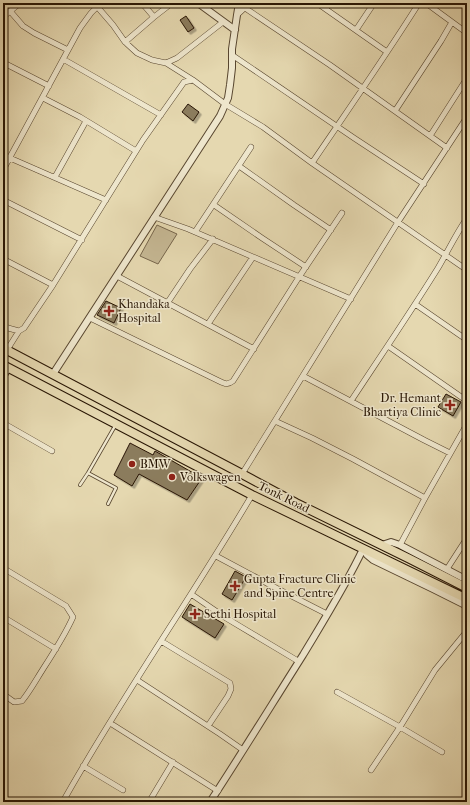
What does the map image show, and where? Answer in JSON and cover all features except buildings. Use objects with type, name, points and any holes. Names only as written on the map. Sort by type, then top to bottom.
[{"type":"main road","name":"Tonk Road","points":[[5,349],[296,503],[386,547]]},
{"type":"main road","name":"Tonk Road","points":[[6,367],[252,495],[363,548]]},
{"type":"main road","points":[[386,547],[467,588]]},
{"type":"main road","points":[[363,548],[467,599]]},
{"type":"street","points":[[3,17],[20,3]]},
{"type":"street","points":[[3,170],[80,28],[95,5],[101,3]]},
{"type":"street","points":[[142,3],[154,17]]},
{"type":"street","points":[[125,42],[172,3]]},
{"type":"street","points":[[198,3],[222,22],[235,30]]},
{"type":"street","points":[[53,374],[220,116],[228,98],[239,3]]},
{"type":"street","points":[[237,14],[250,3]]},
{"type":"street","points":[[317,3],[387,52]]},
{"type":"street","points":[[326,9],[329,3]]},
{"type":"street","points":[[356,30],[374,3]]},
{"type":"street","points":[[312,164],[419,3]]},
{"type":"street","points":[[426,3],[467,33]]},
{"type":"street","points":[[95,5],[113,25],[125,42],[137,53],[152,60],[166,63],[192,80],[225,104],[263,127],[312,164],[467,270]]},
{"type":"street","points":[[245,8],[447,148]]},
{"type":"street","points":[[10,11],[23,26],[68,50]]},
{"type":"street","points":[[166,63],[177,58],[222,22]]},
{"type":"street","points":[[395,112],[452,22]]},
{"type":"street","points":[[232,55],[424,184]]},
{"type":"street","points":[[63,59],[161,115]]},
{"type":"street","points":[[3,64],[6,64],[49,86]]},
{"type":"street","points":[[430,136],[467,78]]},
{"type":"street","points":[[5,349],[18,331],[24,328],[53,285],[136,151],[161,115],[184,82],[192,80]]},
{"type":"street","points":[[43,98],[86,121],[136,151]]},
{"type":"street","points":[[242,474],[398,222],[467,117]]},
{"type":"street","points":[[55,177],[86,121]]},
{"type":"street","points":[[196,232],[251,147]]},
{"type":"street","points":[[3,155],[106,200]]},
{"type":"street","points":[[239,166],[330,230]]},
{"type":"street","points":[[3,200],[82,240]]},
{"type":"street","points":[[214,205],[306,267]]},
{"type":"street","points":[[90,318],[140,344],[226,384],[230,383],[233,381],[254,349],[342,212]]},
{"type":"street","points":[[154,218],[196,232],[351,299]]},
{"type":"street","points":[[351,402],[446,255],[457,232],[467,218]]},
{"type":"street","points":[[168,302],[190,269],[213,240]]},
{"type":"street","points":[[208,324],[253,257]]},
{"type":"street","points":[[3,259],[53,285]]},
{"type":"street","points":[[117,276],[254,349]]},
{"type":"street","points":[[415,304],[467,340]]},
{"type":"street","points":[[3,325],[18,331]]},
{"type":"street","points":[[388,346],[467,401]]},
{"type":"street","points":[[3,377],[6,367]]},
{"type":"street","points":[[303,376],[450,453]]},
{"type":"street","points":[[275,421],[326,445],[425,498]]},
{"type":"street","points":[[3,424],[52,451]]},
{"type":"street","points":[[400,546],[467,424]]},
{"type":"street","points":[[63,802],[83,766],[216,556],[252,495]]},
{"type":"street","points":[[447,569],[467,538]]},
{"type":"street","name":"Tonk Road","points":[[386,547],[391,542],[467,580]]},
{"type":"street","points":[[210,802],[261,723],[327,614],[363,548]]},
{"type":"street","name":"Tonk Road","points":[[363,548],[367,555],[373,560],[467,606]]},
{"type":"street","points":[[216,556],[327,614]]},
{"type":"street","points":[[3,568],[66,606],[73,617],[68,629],[56,649],[22,701],[14,702],[3,694]]},
{"type":"street","points":[[192,594],[226,618],[298,662]]},
{"type":"street","points":[[3,617],[56,649]]},
{"type":"street","points":[[371,770],[400,727],[435,670],[467,631]]},
{"type":"street","points":[[161,641],[230,683],[231,690],[228,696],[208,726]]},
{"type":"street","points":[[137,680],[243,750]]},
{"type":"street","points":[[337,692],[442,752]]},
{"type":"street","points":[[110,723],[218,791]]},
{"type":"street","points":[[149,802],[173,762]]},
{"type":"street","points":[[83,766],[122,790]]},
{"type":"lane","points":[[80,485],[88,474],[116,424]]},
{"type":"lane","points":[[88,474],[116,488],[108,504]]},
{"type":"shaded area","points":[[157,225],[177,234],[158,264],[140,256]]},
{"type":"place","name":"Khandaka Hospital","points":[[109,311]]},
{"type":"place","name":"Dr. Hemant Bhartiya Clinic","points":[[450,405]]},
{"type":"place","name":"BMW","points":[[132,464]]},
{"type":"place","name":"Volkswagen","points":[[172,477]]},
{"type":"place","name":"Gupta Fracture Clinic and Spine Centre","points":[[235,586]]},
{"type":"place","name":"Sethi Hospital","points":[[195,614]]}]
